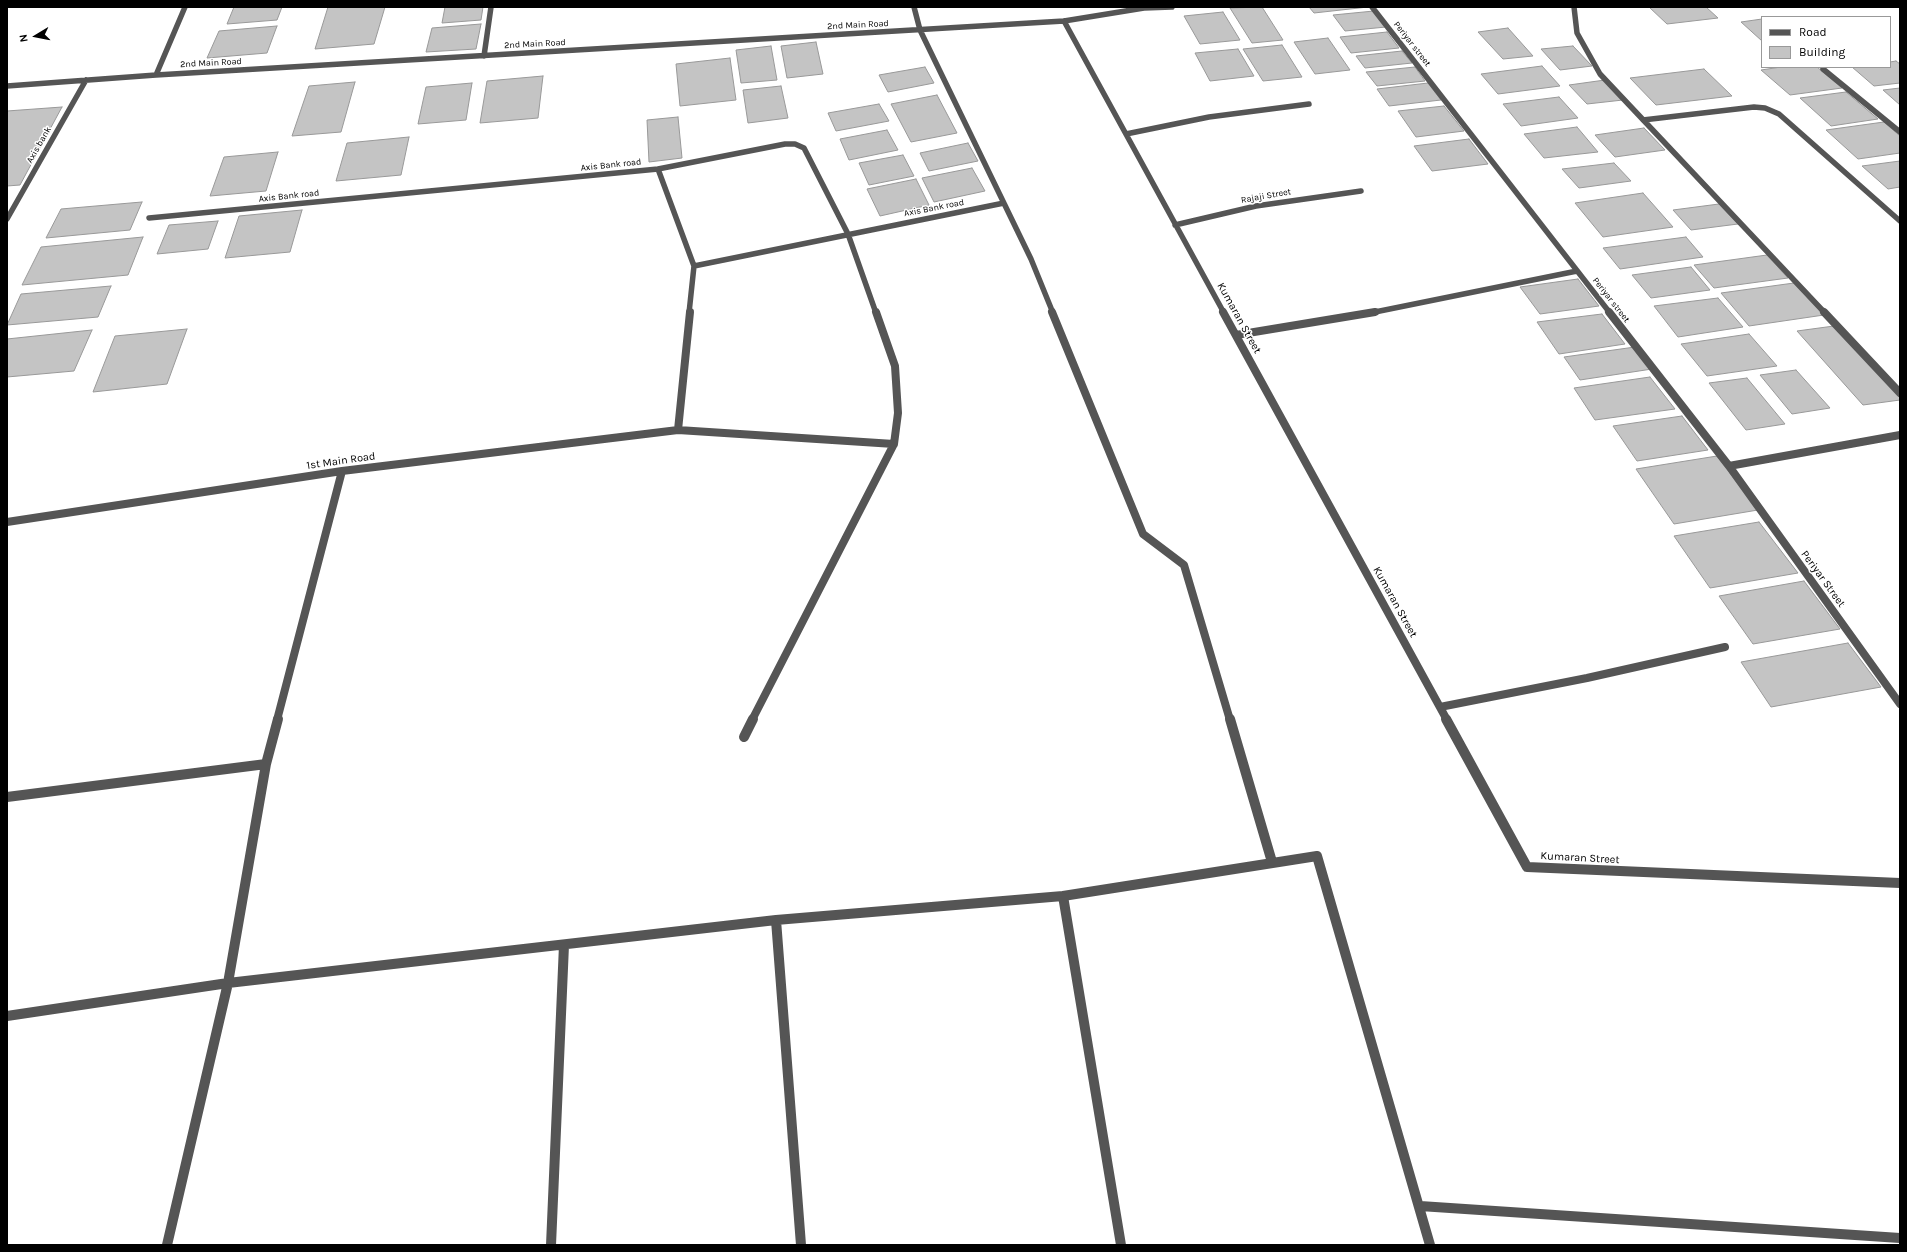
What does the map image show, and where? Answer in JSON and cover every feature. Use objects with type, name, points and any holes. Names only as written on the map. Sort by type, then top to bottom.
[{"type":"street","points":[[156,75],[185,7]]},
{"type":"street","points":[[484,56],[491,7]]},
{"type":"street","points":[[914,7],[920,30],[1031,259],[1143,534],[1184,566],[1272,862]]},
{"type":"street","name":"2nd Main Road","points":[[7,86],[156,75],[1064,21],[1144,8],[1172,7]]},
{"type":"street","name":"Periyar street","points":[[1372,7],[1729,466]]},
{"type":"street","points":[[1574,7],[1577,33],[1600,74],[1900,393]]},
{"type":"street","name":"Kumaran Street","points":[[1064,21],[1527,867],[1900,883]]},
{"type":"street","points":[[1823,69],[1900,132]]},
{"type":"street","name":"Axis bank","points":[[7,219],[86,80]]},
{"type":"street","points":[[1126,134],[1209,118],[1309,104]]},
{"type":"street","points":[[1643,120],[1754,107],[1765,108],[1779,114],[1900,221]]},
{"type":"street","points":[[658,169],[785,144],[795,144],[804,148],[848,234],[895,366],[898,413],[894,444],[744,737]]},
{"type":"street","name":"Axis Bank road","points":[[149,218],[658,169],[694,266],[1004,203]]},
{"type":"street","name":"Rajaji Street","points":[[1175,225],[1256,206],[1361,191]]},
{"type":"street","points":[[678,430],[694,266]]},
{"type":"street","points":[[1236,335],[1339,319],[1578,271]]},
{"type":"street","name":"1st Main Road","points":[[7,522],[342,471],[678,430],[894,444]]},
{"type":"street","points":[[1729,466],[1900,435]]},
{"type":"street","name":"Periyar Street","points":[[1729,466],[1900,704]]},
{"type":"street","points":[[167,1245],[228,983],[266,764],[342,471]]},
{"type":"street","points":[[1440,707],[1587,678],[1725,647]]},
{"type":"street","points":[[7,797],[266,764]]},
{"type":"street","points":[[7,1016],[228,983],[776,920],[1063,896],[1317,856],[1420,1206],[1430,1245]]},
{"type":"street","points":[[1063,896],[1121,1245]]},
{"type":"street","points":[[776,920],[801,1245]]},
{"type":"street","points":[[551,1245],[564,945]]},
{"type":"street","points":[[1420,1206],[1900,1238]]},
{"type":"building","points":[[234,7],[282,7],[277,20],[227,24]]},
{"type":"building","points":[[328,7],[385,7],[374,44],[315,49]]},
{"type":"building","points":[[445,7],[483,7],[481,20],[442,23]]},
{"type":"building","points":[[1262,7],[1283,40],[1252,43],[1230,8]]},
{"type":"building","points":[[1309,7],[1368,7],[1314,13]]},
{"type":"building","points":[[1649,7],[1706,7],[1718,18],[1667,24]]},
{"type":"building","points":[[1374,11],[1386,27],[1345,31],[1333,15]]},
{"type":"building","points":[[1223,12],[1240,40],[1200,44],[1184,16]]},
{"type":"building","points":[[1761,19],[1761,40],[1741,22]]},
{"type":"building","points":[[481,24],[476,49],[426,52],[432,28]]},
{"type":"building","points":[[277,26],[267,53],[207,58],[219,31]]},
{"type":"building","points":[[1508,28],[1533,56],[1503,59],[1478,32]]},
{"type":"building","points":[[1387,32],[1399,48],[1351,53],[1340,37]]},
{"type":"building","points":[[1328,38],[1350,70],[1315,74],[1294,42]]},
{"type":"building","points":[[816,42],[823,74],[787,78],[781,46]]},
{"type":"building","points":[[1282,45],[1302,77],[1263,81],[1243,49]]},
{"type":"building","points":[[771,46],[777,80],[741,83],[736,50]]},
{"type":"building","points":[[1573,46],[1592,66],[1560,70],[1541,49]]},
{"type":"building","points":[[1238,49],[1254,76],[1210,81],[1195,53]]},
{"type":"building","points":[[1402,51],[1412,63],[1365,68],[1356,56]]},
{"type":"building","points":[[730,58],[736,100],[680,106],[676,64]]},
{"type":"building","points":[[1896,61],[1900,64],[1900,83],[1874,86],[1853,68],[1891,68],[1891,62]]},
{"type":"building","points":[[1542,66],[1560,86],[1498,94],[1481,74]]},
{"type":"building","points":[[925,67],[934,83],[888,92],[879,75]]},
{"type":"building","points":[[1415,67],[1425,81],[1377,86],[1366,72]]},
{"type":"building","points":[[1774,68],[1818,68],[1842,88],[1790,95],[1761,70]]},
{"type":"building","points":[[1704,69],[1732,96],[1656,105],[1630,78]]},
{"type":"building","points":[[543,76],[538,118],[480,123],[487,81]]},
{"type":"building","points":[[1605,80],[1623,100],[1587,104],[1569,85]]},
{"type":"building","points":[[355,82],[341,132],[292,136],[309,86]]},
{"type":"building","points":[[472,83],[466,120],[418,124],[426,87]]},
{"type":"building","points":[[1428,83],[1441,100],[1389,106],[1377,89]]},
{"type":"building","points":[[781,86],[788,118],[748,123],[743,90]]},
{"type":"building","points":[[1900,88],[1900,105],[1883,90]]},
{"type":"building","points":[[1846,92],[1878,119],[1831,126],[1800,98]]},
{"type":"building","points":[[937,95],[957,133],[911,142],[891,104]]},
{"type":"building","points":[[1559,97],[1578,118],[1521,126],[1503,104]]},
{"type":"building","points":[[879,104],[889,121],[836,131],[828,113]]},
{"type":"building","points":[[1444,106],[1464,131],[1416,137],[1398,111]]},
{"type":"building","points":[[62,107],[20,185],[7,186],[7,111]]},
{"type":"building","points":[[678,117],[682,158],[649,162],[647,120]]},
{"type":"building","points":[[1884,122],[1900,136],[1900,153],[1858,159],[1826,130]]},
{"type":"building","points":[[1577,127],[1598,152],[1544,158],[1524,134]]},
{"type":"building","points":[[1644,128],[1665,150],[1615,157],[1595,135]]},
{"type":"building","points":[[887,130],[898,150],[849,160],[840,139]]},
{"type":"building","points":[[409,137],[401,175],[336,181],[347,143]]},
{"type":"building","points":[[1469,139],[1488,164],[1432,171],[1414,146]]},
{"type":"building","points":[[968,143],[978,161],[929,171],[920,153]]},
{"type":"building","points":[[278,152],[266,191],[210,196],[224,157]]},
{"type":"building","points":[[903,155],[914,176],[869,185],[859,163]]},
{"type":"building","points":[[1900,161],[1900,187],[1888,189],[1862,166]]},
{"type":"building","points":[[1614,163],[1631,181],[1579,188],[1562,169]]},
{"type":"building","points":[[972,168],[985,191],[934,202],[922,178]]},
{"type":"building","points":[[916,179],[929,205],[880,216],[867,189]]},
{"type":"building","points":[[1643,193],[1673,227],[1603,237],[1575,203]]},
{"type":"building","points":[[142,202],[130,230],[46,238],[61,209]]},
{"type":"building","points":[[1719,204],[1738,224],[1691,230],[1673,210]]},
{"type":"building","points":[[302,210],[290,252],[225,258],[239,216]]},
{"type":"building","points":[[218,221],[208,249],[157,254],[169,225]]},
{"type":"building","points":[[143,237],[128,275],[22,285],[41,247]]},
{"type":"building","points":[[1686,237],[1703,257],[1620,269],[1603,248]]},
{"type":"building","points":[[1767,255],[1788,278],[1714,288],[1694,265]]},
{"type":"building","points":[[1691,267],[1710,290],[1651,298],[1632,275]]},
{"type":"building","points":[[1578,279],[1599,306],[1540,314],[1520,287]]},
{"type":"building","points":[[1794,283],[1824,315],[1749,326],[1721,293]]},
{"type":"building","points":[[111,286],[98,317],[7,325],[21,294]]},
{"type":"building","points":[[1718,298],[1743,327],[1678,337],[1654,306]]},
{"type":"building","points":[[1602,314],[1625,344],[1559,354],[1537,322]]},
{"type":"building","points":[[1834,326],[1900,397],[1900,400],[1863,405],[1797,331]]},
{"type":"building","points":[[187,329],[167,384],[93,392],[115,336]]},
{"type":"building","points":[[92,330],[74,371],[7,377],[7,339]]},
{"type":"building","points":[[1749,334],[1777,366],[1707,376],[1681,344]]},
{"type":"building","points":[[1635,347],[1652,369],[1580,380],[1564,357]]},
{"type":"building","points":[[1796,370],[1830,408],[1792,414],[1760,375]]},
{"type":"building","points":[[1650,377],[1675,409],[1595,420],[1574,388]]},
{"type":"building","points":[[1747,378],[1785,424],[1746,430],[1709,383]]},
{"type":"building","points":[[1682,416],[1708,450],[1637,461],[1613,426]]},
{"type":"building","points":[[1717,456],[1758,510],[1674,524],[1636,469]]},
{"type":"building","points":[[1759,522],[1798,573],[1710,588],[1674,536]]},
{"type":"building","points":[[1804,581],[1840,629],[1753,644],[1719,596]]},
{"type":"building","points":[[1848,643],[1881,687],[1771,707],[1741,662]]}]
